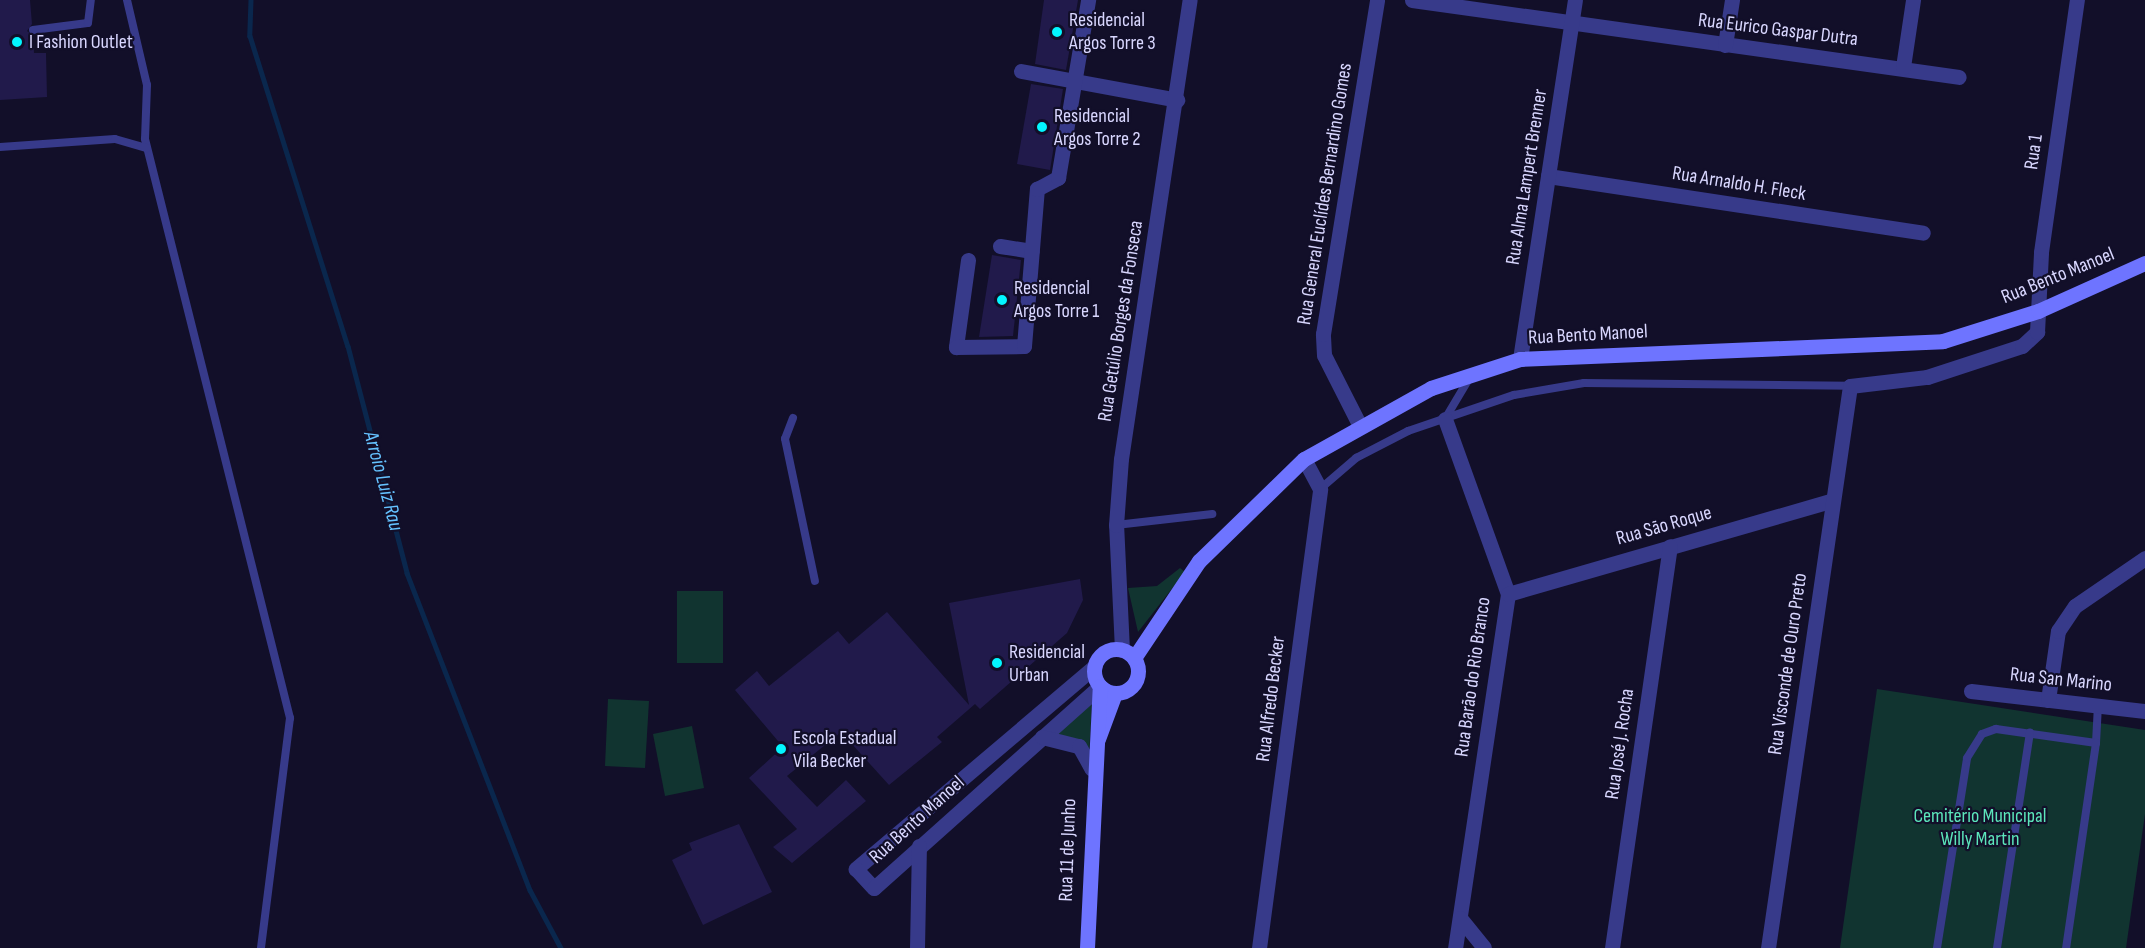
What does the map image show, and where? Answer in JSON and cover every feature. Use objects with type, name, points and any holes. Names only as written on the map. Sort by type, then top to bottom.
[{"type":"main road","name":"Rua Bento Manoel","points":[[1128,654],[1199,561],[1304,459],[1359,424],[1471,376],[1520,360],[1598,352],[1883,348],[1943,341],[2038,311],[2145,262]]},
{"type":"main road","points":[[1102,654],[1128,654],[1137,679],[1115,693],[1100,686],[1095,666],[1102,654]]},
{"type":"main road","name":"Rua 11 de Junho","points":[[1087,948],[1092,769],[1100,686]]},
{"type":"main road","name":"Rua 11 de Junho","points":[[1093,753],[1115,693]]},
{"type":"street","points":[[968,260],[956,347],[1024,346],[1037,189],[1058,178],[1088,0]]},
{"type":"street","name":"Rua Getúlio Borges da Fonseca","points":[[1128,654],[1116,525],[1120,459],[1177,99],[1190,0]]},
{"type":"street","name":"Rua General Euclídes Bernardino Gomes","points":[[1359,424],[1324,355],[1323,334],[1377,0]]},
{"type":"street","name":"Rua Eurico Gaspar Dutra","points":[[1412,0],[1725,45],[1903,67],[1959,77]]},
{"type":"street","name":"Rua Alma Lampert Brenner","points":[[1520,360],[1575,0]]},
{"type":"street","points":[[1725,45],[1732,0]]},
{"type":"street","points":[[1903,67],[1913,0]]},
{"type":"street","name":"Rua 1","points":[[1850,386],[1927,377],[2022,346],[2037,332],[2077,0]]},
{"type":"street","points":[[1021,71],[1177,99]]},
{"type":"street","name":"Rua Arnaldo H. Fleck","points":[[1548,176],[1923,234]]},
{"type":"street","points":[[1000,246],[1032,250]]},
{"type":"street","name":"Rua Visconde de Ouro Preto","points":[[1768,948],[1850,386]]},
{"type":"street","name":"Rua Barão do Rio Branco","points":[[1445,419],[1508,594],[1455,948]]},
{"type":"street","points":[[1304,459],[1320,489]]},
{"type":"street","name":"Rua Alfredo Becker","points":[[1259,948],[1320,489]]},
{"type":"street","name":"Rua São Roque","points":[[1508,594],[1833,500]]},
{"type":"street","name":"Rua José J. Rocha","points":[[1612,948],[1670,546]]},
{"type":"street","points":[[2048,700],[2058,632],[2075,606],[2145,558]]},
{"type":"street","name":"Rua Bento Manoel","points":[[1095,666],[975,765],[856,869],[874,888],[1100,686]]},
{"type":"street","name":"Rua San Marino","points":[[1971,691],[2145,711]]},
{"type":"street","points":[[1042,737],[1079,746],[1092,769]]},
{"type":"street","points":[[917,948],[919,846]]},
{"type":"street","points":[[1460,918],[1484,948]]},
{"type":"lane","points":[[33,30],[88,23],[91,0]]},
{"type":"lane","points":[[128,0],[147,85],[147,148],[290,718],[261,948]]},
{"type":"lane","points":[[0,147],[115,139],[147,148]]},
{"type":"lane","points":[[1445,419],[1471,376]]},
{"type":"lane","points":[[1320,489],[1356,458],[1408,431],[1514,395],[1584,383],[1850,386]]},
{"type":"lane","points":[[792,418],[785,439],[814,581]]},
{"type":"lane","points":[[1116,525],[1212,514]]},
{"type":"lane","points":[[2066,948],[2096,743],[2098,705]]},
{"type":"lane","points":[[1937,948],[1973,744],[1996,729],[2096,743]]},
{"type":"lane","points":[[1997,948],[2030,733]]},
{"type":"green space","points":[[1180,568],[1185,572],[1138,632],[1128,588],[1157,586]]},
{"type":"green space","points":[[677,591],[723,591],[723,663],[677,663]]},
{"type":"green space","name":"Cemitério Municipal Willy Martin","points":[[1877,689],[2145,730],[2145,814],[2126,948],[1840,948]]},
{"type":"green space","points":[[608,699],[649,701],[645,768],[605,766]]},
{"type":"green space","points":[[1092,701],[1089,755],[1052,733]]},
{"type":"green space","points":[[692,726],[704,788],[665,796],[653,734]]},
{"type":"building","name":"I Fashion Outlet","points":[[0,0],[30,0],[32,24],[27,31],[33,36],[34,53],[46,53],[47,97],[0,100]]},
{"type":"building","name":"Residencial Argos Torre 3","points":[[1044,0],[1078,0],[1066,70],[1035,64]]},
{"type":"building","name":"Residencial Argos Torre 2","points":[[1031,84],[1063,89],[1050,170],[1017,164]]},
{"type":"building","name":"Residencial Argos Torre 1","points":[[992,255],[1021,260],[1013,336],[979,337]]},
{"type":"building","points":[[1080,579],[1083,600],[1067,633],[980,709],[975,704],[937,737],[942,742],[889,785],[841,732],[787,776],[817,807],[846,780],[866,801],[792,863],[773,847],[797,829],[749,778],[783,747],[735,690],[757,671],[769,686],[838,631],[849,644],[887,612],[969,705],[949,603]]},
{"type":"building","points":[[739,824],[772,892],[703,925],[672,860],[692,850],[689,843]]},
{"type":"waterway","name":"Arroio Luiz Rau","points":[[251,0],[250,36],[348,346],[407,573],[530,890],[561,948]]},
{"type":"place","name":"Residencial Argos Torre 3","points":[[1057,32]]},
{"type":"place","name":"I Fashion Outlet","points":[[17,42]]},
{"type":"place","name":"Residencial Argos Torre 2","points":[[1042,127]]},
{"type":"place","name":"Residencial Argos Torre 1","points":[[1002,300]]},
{"type":"place","name":"Residencial Urban","points":[[997,663]]},
{"type":"place","name":"Escola Estadual Vila Becker","points":[[781,749]]}]
